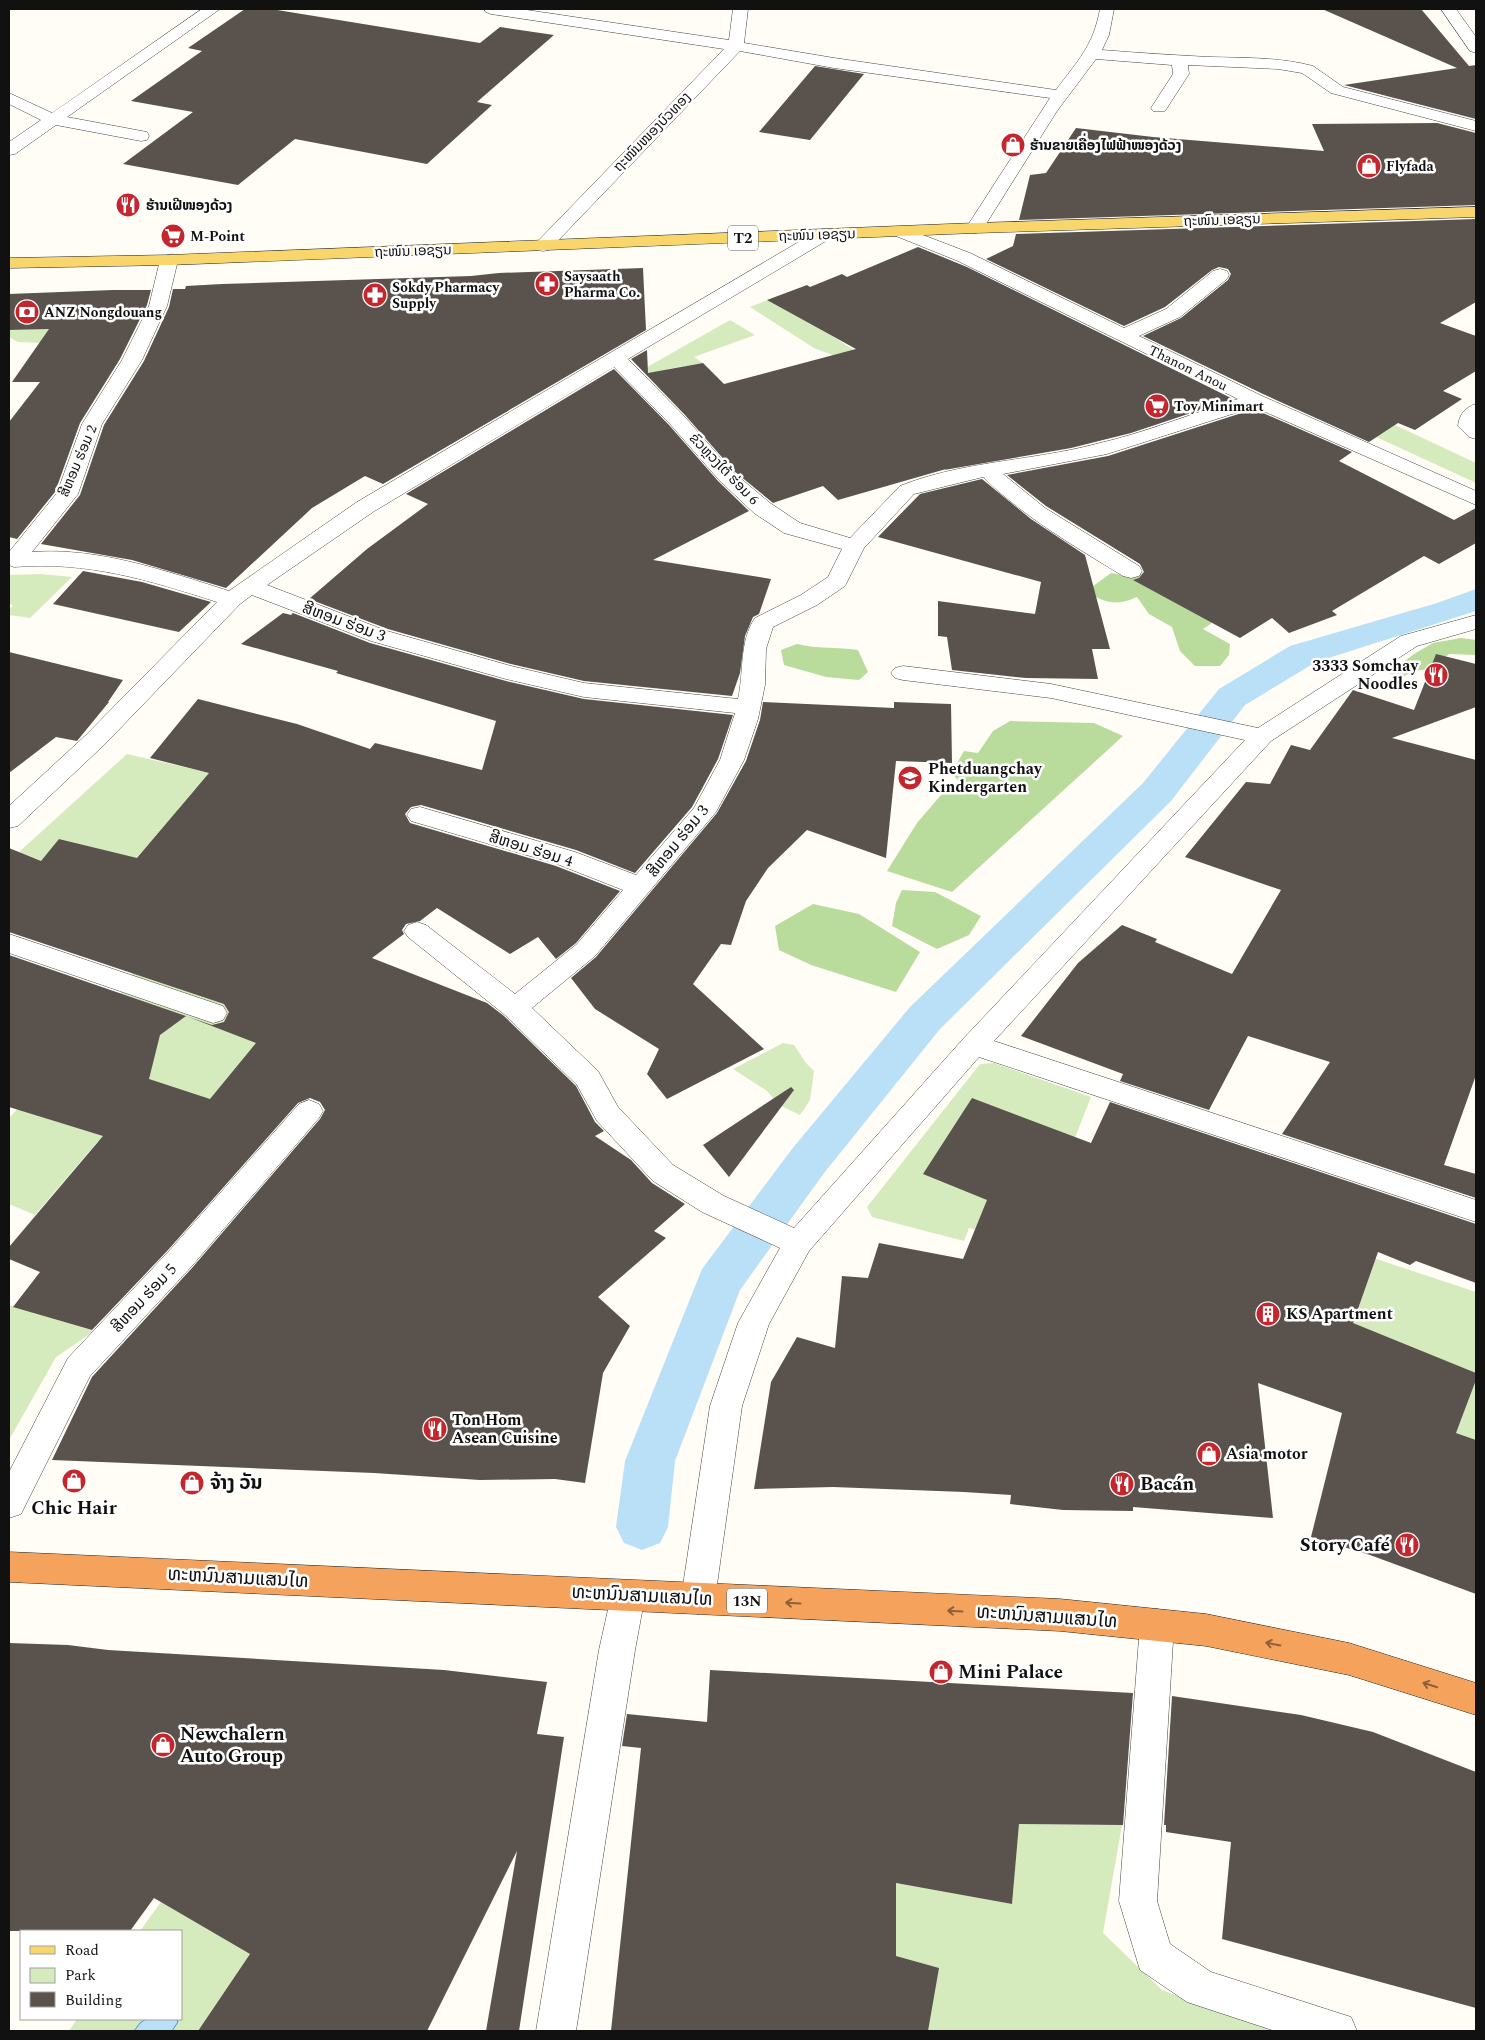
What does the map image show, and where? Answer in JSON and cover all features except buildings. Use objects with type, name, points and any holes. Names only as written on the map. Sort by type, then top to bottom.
[{"type":"highway","name":"ທະຫນົນສາມແສນໄທ","points":[[9,1567],[1060,1616],[1206,1630],[1349,1659],[1476,1699]]},
{"type":"main road","name":"ຖະໜົນ ເອຊຽນ","points":[[9,263],[169,260],[975,228],[1476,212]]},
{"type":"street","points":[[9,150],[212,9]]},
{"type":"street","points":[[491,9],[1060,95]]},
{"type":"street","points":[[736,46],[741,9]]},
{"type":"street","points":[[975,228],[1060,95],[1092,54],[1106,27],[1107,9]]},
{"type":"street","points":[[1448,9],[1476,48]]},
{"type":"street","name":"ຖະໜົນໜອງບົວທອງ","points":[[543,246],[736,46]]},
{"type":"street","points":[[1092,54],[1179,61],[1278,64],[1307,69],[1337,90],[1476,126]]},
{"type":"street","points":[[1159,108],[1181,74],[1179,61]]},
{"type":"street","points":[[9,98],[52,119],[141,136]]},
{"type":"street","name":"Thanon Anou","points":[[902,232],[964,257],[1255,400],[1476,498]]},
{"type":"street","points":[[9,820],[95,740],[240,593],[365,507],[825,234]]},
{"type":"street","name":"ສີຫອມ ຮ່ອມ 2","points":[[11,560],[67,494],[92,424],[132,360],[158,306],[169,260]]},
{"type":"street","points":[[1123,336],[1173,312],[1220,274]]},
{"type":"street","name":"ຂົວຫຼວງໃຕ້ ຮ່ອມ 6","points":[[616,358],[677,420],[726,476],[762,508],[792,528],[854,546]]},
{"type":"street","points":[[749,707],[753,686],[755,649],[763,622],[809,600],[837,582],[854,546],[907,490],[988,470],[1100,450],[1255,400]]},
{"type":"street","points":[[1476,410],[1469,418],[1468,426],[1476,433]]},
{"type":"street","points":[[988,470],[1008,491],[1068,532],[1131,571]]},
{"type":"street","name":"ສີຫອມ ຮ່ອມ 2","points":[[11,560],[55,558],[98,562],[240,593]]},
{"type":"street","name":"ສີຫອມ ຮ່ອມ 3","points":[[240,593],[379,636],[506,672],[584,690],[695,703],[749,707],[732,760],[704,812],[586,950],[515,1008]]},
{"type":"street","points":[[698,1599],[726,1406],[754,1323],[788,1238],[974,1045],[1262,736],[1409,641],[1476,622]]},
{"type":"street","points":[[903,673],[1051,691],[1262,736]]},
{"type":"street","name":"ສີຫອມ ຮ່ອມ 4","points":[[420,816],[566,858],[641,887]]},
{"type":"street","points":[[417,932],[515,1008],[588,1078],[607,1114],[663,1173],[713,1204],[788,1238]]},
{"type":"street","points":[[9,943],[213,1013]]},
{"type":"street","points":[[974,1045],[1476,1211]]},
{"type":"street","name":"ສີຫອມ ຮ່ອມ 5","points":[[9,1504],[79,1367],[180,1259],[309,1111]]},
{"type":"street","points":[[556,2031],[616,1650],[628,1596]]},
{"type":"street","points":[[1157,1625],[1138,1901],[1154,1956],[1201,1988],[1337,2031]]},
{"type":"green space","points":[[768,300],[860,354],[840,358],[814,348],[750,307]]},
{"type":"green space","points":[[730,320],[755,335],[694,357],[703,363],[668,369],[654,376],[642,370]]},
{"type":"green space","points":[[103,327],[96,345],[18,342],[9,337],[9,330]]},
{"type":"green space","points":[[1395,425],[1476,463],[1476,483],[1372,435],[1383,433]]},
{"type":"green space","points":[[1154,566],[1212,623],[1203,629],[1230,644],[1229,655],[1220,666],[1195,666],[1180,651],[1172,627],[1149,614],[1137,597],[1122,602],[1110,602],[1085,592],[1111,573],[1135,577]]},
{"type":"green space","points":[[41,574],[72,577],[30,618],[9,615],[9,610],[13,605],[9,604],[9,575]]},
{"type":"green space","points":[[1461,638],[1476,640],[1476,655],[1449,654],[1430,669],[1413,671],[1401,678],[1389,673],[1414,654],[1433,643]]},
{"type":"green space","points":[[797,644],[812,647],[858,650],[868,672],[859,680],[826,677],[784,665],[781,650]]},
{"type":"green space","points":[[1010,721],[1094,723],[1123,736],[952,892],[887,871],[917,823],[941,795],[961,786],[952,772],[964,751],[978,753],[993,731]]},
{"type":"green space","points":[[127,754],[249,782],[265,808],[195,789],[177,811],[167,866],[60,839],[41,861],[19,852]]},
{"type":"green space","points":[[902,890],[935,892],[981,916],[969,935],[937,949],[892,926],[896,903]]},
{"type":"green space","points":[[813,904],[859,914],[920,952],[896,992],[811,965],[779,950],[775,926]]},
{"type":"green space","points":[[133,972],[334,1016],[135,1154],[98,1141],[35,1215],[9,1204],[9,1118],[112,1008]]},
{"type":"green space","points":[[783,1043],[794,1045],[814,1071],[810,1100],[800,1115],[779,1105],[767,1091],[733,1069]]},
{"type":"green space","points":[[994,1063],[1091,1097],[1050,1201],[1001,1236],[969,1228],[964,1241],[872,1217],[867,1207],[980,1064]]},
{"type":"green space","points":[[1219,1207],[1476,1292],[1476,1373],[1366,1329],[1351,1326]]},
{"type":"green space","points":[[9,1305],[94,1331],[56,1357],[9,1440]]},
{"type":"green space","points":[[1476,1380],[1476,1440],[1436,1426],[1439,1416],[1460,1423]]},
{"type":"green space","points":[[1019,1824],[1122,1825],[1103,1933],[1162,1990],[1273,2031],[723,2031],[743,1874],[896,1883],[1012,1904]]},
{"type":"green space","points":[[161,1902],[250,1954],[198,2031],[69,2031],[76,2020],[182,2020],[182,1930],[141,1930]]},
{"type":"water","points":[[144,2020],[177,2020],[178,2022],[172,2031],[134,2031]]},
{"type":"waterway","points":[[642,1527],[650,1461],[719,1282],[808,1161],[925,1018],[1157,792],[1232,697],[1303,654],[1449,610],[1476,599]]},
{"type":"place","name":"ຮ້ານຂາຍເຄື່ອງໄຟຟ້າໜອງດ້ວງ","points":[[1013,145]]},
{"type":"place","name":"Flyfada","points":[[1369,166]]},
{"type":"place","name":"ຮ້ານເຝີໜອງດ້ວງ","points":[[128,205]]},
{"type":"place","name":"M-Point","points":[[173,236]]},
{"type":"place","name":"Saysaath Pharma Co.","points":[[547,284]]},
{"type":"place","name":"Sokdy Pharmacy Supply","points":[[375,295]]},
{"type":"place","name":"ANZ Nongdouang","points":[[27,312]]},
{"type":"place","name":"Toy Minimart","points":[[1157,406]]},
{"type":"place","name":"3333 Somchay Noodles","points":[[1436,675]]},
{"type":"place","name":"Phetduangchay Kindergarten","points":[[910,778]]},
{"type":"place","name":"KS Apartment","points":[[1268,1314]]},
{"type":"place","name":"Ton Hom Asean Cuisine","points":[[435,1429]]},
{"type":"place","name":"Asia motor","points":[[1209,1454]]},
{"type":"place","name":"Chic Hair","points":[[74,1481]]},
{"type":"place","name":"ຈ້າງ ວັນ","points":[[192,1483]]},
{"type":"place","name":"Bacán","points":[[1122,1484]]},
{"type":"place","name":"Story Café","points":[[1407,1545]]},
{"type":"place","name":"Mini Palace","points":[[941,1672]]},
{"type":"place","name":"Newchalern Auto Group","points":[[163,1745]]}]
